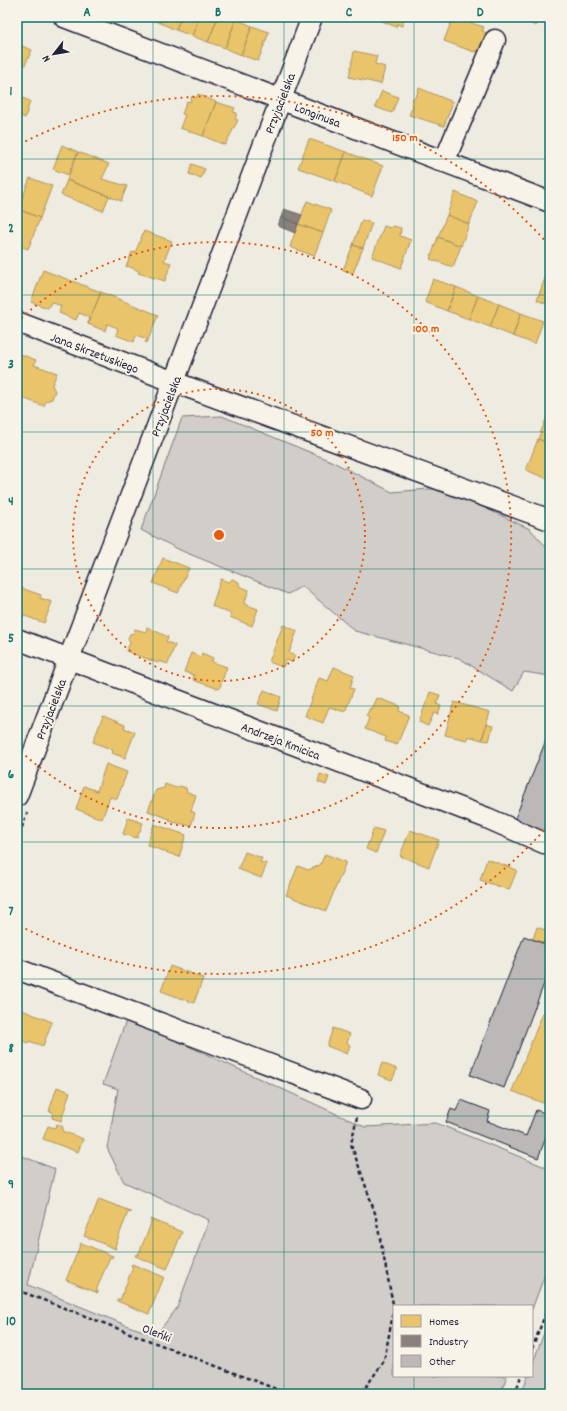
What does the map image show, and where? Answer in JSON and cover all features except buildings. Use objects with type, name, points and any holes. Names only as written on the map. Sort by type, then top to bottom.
[{"type":"street","name":"Longinusa","points":[[64,17],[550,202]]},
{"type":"street","name":"Przyjacielska","points":[[17,796],[312,17]]},
{"type":"street","points":[[444,162],[495,40]]},
{"type":"street","name":"Jana Skrzetuskiego","points":[[17,322],[174,382],[550,520]]},
{"type":"street","name":"Andrzeja Kmicica","points":[[17,639],[68,660],[487,818],[544,843]]},
{"type":"street","points":[[17,969],[361,1099]]},
{"type":"path","points":[[361,1099],[351,1144],[375,1213],[393,1305]]},
{"type":"path","name":"Oleńki","points":[[17,1290],[289,1394]]},
{"type":"path","points":[[533,1346],[550,1302]]},
{"type":"path","points":[[361,1394],[384,1361],[393,1313]]},
{"type":"path","points":[[514,1394],[522,1377]]},
{"type":"shaded area","points":[[222,416],[331,461],[392,492],[442,488],[530,529],[550,551],[550,676],[524,672],[513,691],[459,658],[355,631],[302,586],[288,594],[182,551],[141,530],[182,418]]},
{"type":"shaded area","points":[[127,1018],[365,1127],[436,1123],[550,1169],[550,1261],[533,1306],[533,1305],[393,1305],[393,1377],[507,1377],[500,1394],[17,1394],[17,1323],[19,1318],[17,1314],[17,1154],[55,1169],[28,1285],[128,1326],[156,1335],[177,1308],[209,1220],[124,1182],[107,1148],[118,1089],[103,1084]]},
{"type":"shaded area","points":[[550,1317],[550,1394],[521,1394],[528,1377],[533,1377],[533,1362]]}]
